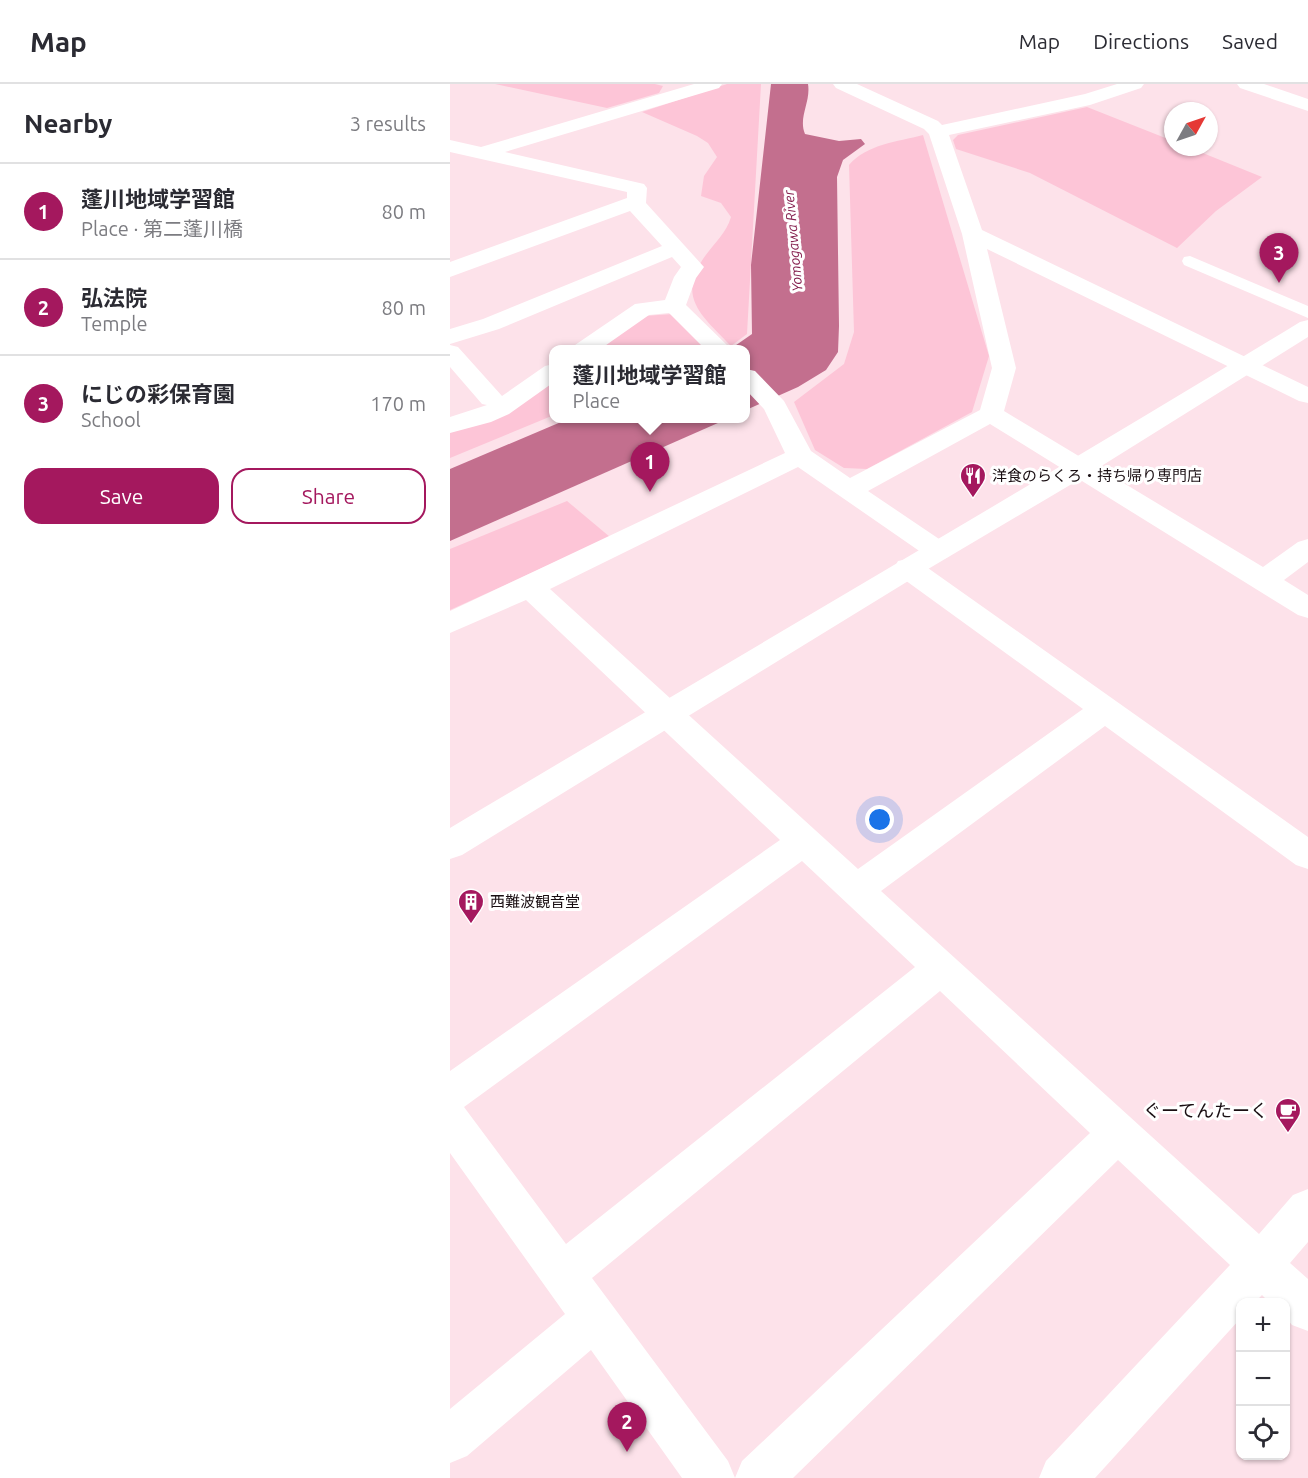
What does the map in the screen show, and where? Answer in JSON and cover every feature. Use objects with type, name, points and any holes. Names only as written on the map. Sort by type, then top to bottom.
[{"type":"street","points":[[671,84],[694,90]]},
{"type":"street","points":[[482,153],[713,84]]},
{"type":"street","points":[[842,84],[931,125],[938,132],[973,234],[1004,368],[990,414],[849,490]]},
{"type":"street","points":[[938,132],[1090,99],[1135,84]]},
{"type":"street","points":[[1246,84],[1308,105]]},
{"type":"street","points":[[450,146],[637,188],[637,201],[450,270]]},
{"type":"street","points":[[634,202],[693,267],[685,277],[674,306]]},
{"type":"street","points":[[973,234],[1308,396]]},
{"type":"street","points":[[491,399],[451,350],[491,324],[676,248]]},
{"type":"street","points":[[590,345],[637,312],[674,306]]},
{"type":"street","points":[[674,306],[715,345]]},
{"type":"street","points":[[450,845],[908,568],[1078,469],[1308,327]]},
{"type":"street","points":[[450,425],[482,417],[500,409],[549,375]]},
{"type":"street","points":[[750,380],[776,406],[800,456],[938,552]]},
{"type":"street","points":[[990,414],[1308,608]]},
{"type":"street","points":[[450,622],[530,587],[800,456]]},
{"type":"street","points":[[1264,581],[1308,548]]},
{"type":"street","points":[[908,568],[1308,855]]},
{"type":"street","points":[[530,587],[1308,1309]]},
{"type":"street","points":[[856,890],[1104,710]]},
{"type":"street","points":[[450,1094],[804,842]]},
{"type":"street","points":[[563,1274],[941,968]]},
{"type":"street","points":[[450,1120],[711,1478]]},
{"type":"street","points":[[759,1478],[1118,1133]]},
{"type":"street","points":[[1063,1478],[1308,1210]]},
{"type":"street","points":[[450,1439],[594,1318]]},
{"type":"lane","points":[[1190,261],[1308,313]]},
{"type":"shaded area","points":[[495,84],[655,84],[663,86],[659,93],[607,108]]},
{"type":"shaded area","points":[[727,84],[761,84],[747,334],[732,345],[712,326],[697,307],[692,286],[695,273],[726,229],[731,217],[721,203],[701,196],[704,176],[717,157],[708,143],[697,136],[642,112]]},
{"type":"shaded area","points":[[1087,107],[1164,137],[1164,156],[1210,156],[1262,177],[1216,211],[1177,248],[1030,173],[956,149],[953,140],[958,135]]},
{"type":"shaded area","points":[[923,135],[989,356],[972,412],[867,469],[844,468],[815,450],[794,402],[844,364],[854,332],[849,165],[864,152],[873,148]]},
{"type":"shaded area","points":[[673,314],[703,345],[604,345],[644,316]]},
{"type":"shaded area","points":[[549,382],[549,417],[450,458],[450,432]]},
{"type":"shaded area","points":[[567,501],[610,537],[450,610],[450,549]]},
{"type":"water","name":"Yomogawa River","points":[[771,84],[808,84],[803,122],[805,134],[839,141],[861,139],[865,144],[843,160],[837,177],[838,352],[826,370],[798,387],[750,408],[750,345],[736,345],[752,334],[751,265]]},
{"type":"water","points":[[559,423],[718,423],[450,541],[450,469]]},
{"type":"place","name":"にじの彩保育園","points":[[1279,283]]},
{"type":"place","name":"蓬川地域学習館","points":[[650,492]]},
{"type":"place","name":"洋食のらくろ・持ち帰り専門店","points":[[973,499]]},
{"type":"place","name":"西難波観音堂","points":[[471,925]]},
{"type":"place","name":"ぐーてんたーく","points":[[1288,1134]]},
{"type":"place","name":"弘法院","points":[[627,1452]]}]
